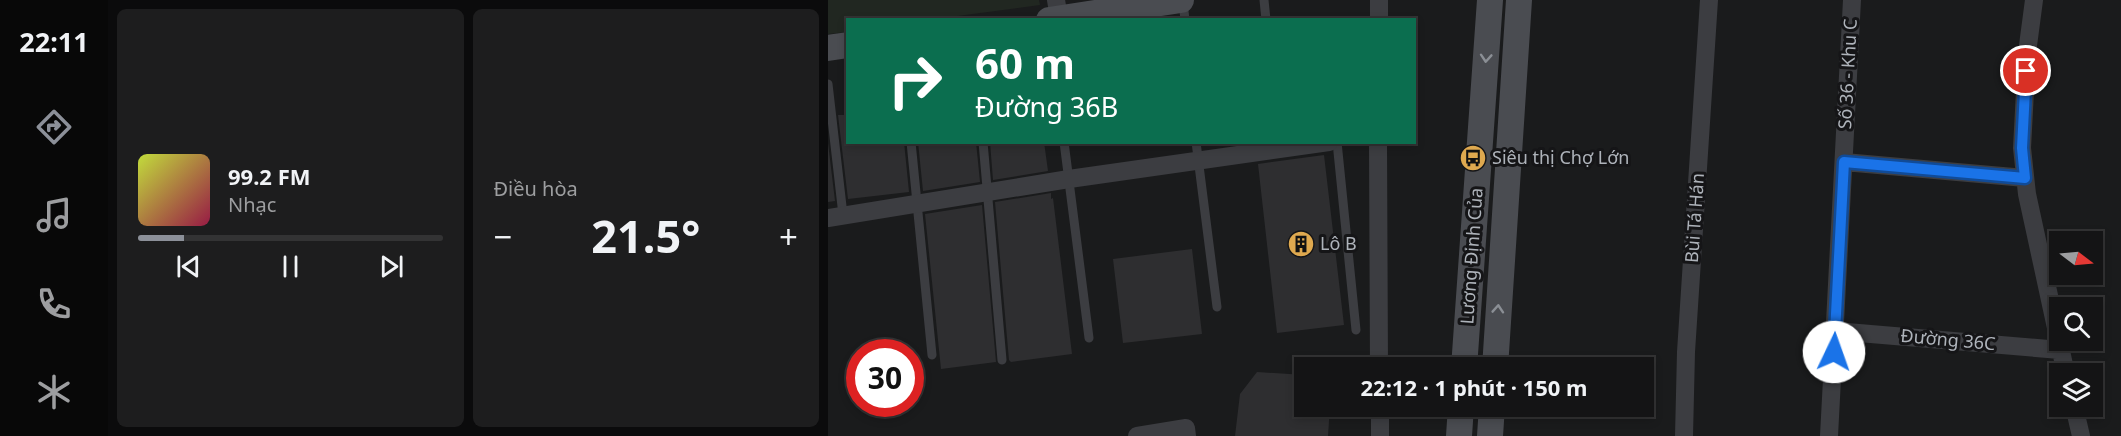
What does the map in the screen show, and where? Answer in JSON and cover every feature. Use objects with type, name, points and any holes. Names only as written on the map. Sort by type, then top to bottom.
[{"type":"main road","points":[[1054,13],[1182,0]]},
{"type":"main road","name":"Lương Định Của","points":[[1465,357],[1490,0]]},
{"type":"main road","name":"Lương Định Của","points":[[1496,357],[1519,0]]},
{"type":"main road","points":[[828,48],[846,45]]},
{"type":"main road","points":[[1458,436],[1460,417]]},
{"type":"main road","points":[[1490,436],[1491,417]]},
{"type":"street","points":[[1379,0],[1379,18]]},
{"type":"street","name":"Bùi Tá Hán","points":[[1684,436],[1686,352],[1709,0]]},
{"type":"street","name":"Số 36 - Khu C","points":[[1829,436],[1852,0]]},
{"type":"street","points":[[2034,0],[2027,53],[2022,148],[2035,236],[2049,297]]},
{"type":"street","points":[[835,216],[1197,161],[1278,146],[1304,144]]},
{"type":"street","points":[[1378,144],[1379,357]]},
{"type":"street","points":[[1844,162],[2025,178]]},
{"type":"street","name":"Đường 36C","points":[[1835,331],[2049,349]]},
{"type":"street","points":[[1380,417],[1380,436]]},
{"type":"street","points":[[2077,417],[2081,436]]},
{"type":"street","points":[[1137,436],[1186,428],[1187,436]]},
{"type":"lane","points":[[1182,0],[1185,18]]},
{"type":"lane","points":[[1264,0],[1266,18]]},
{"type":"lane","points":[[828,84],[835,216]]},
{"type":"lane","points":[[910,144],[932,355]]},
{"type":"lane","points":[[982,144],[1002,360]]},
{"type":"lane","points":[[1064,144],[1089,338]]},
{"type":"lane","points":[[1196,144],[1217,307]]},
{"type":"lane","points":[[1337,144],[1356,330]]},
{"type":"shaded area","points":[[828,0],[1039,0],[1040,5],[942,18],[846,18],[846,32],[828,34]]},
{"type":"building","points":[[838,115],[846,115],[846,144],[904,144],[909,192],[848,199]]},
{"type":"building","points":[[828,143],[835,201],[828,202]]},
{"type":"building","points":[[918,144],[976,144],[980,182],[923,191]]},
{"type":"building","points":[[990,144],[1044,144],[1048,171],[993,180]]},
{"type":"building","name":"Lô B","points":[[1324,155],[1344,325],[1277,333],[1258,164]]},
{"type":"building","points":[[1051,193],[1072,354],[1011,362],[995,202]]},
{"type":"building","points":[[982,205],[996,362],[941,369],[925,214]]},
{"type":"building","points":[[1192,249],[1202,334],[1123,343],[1113,259]]},
{"type":"building","points":[[1257,372],[1294,374],[1294,417],[1329,417],[1328,436],[1235,436],[1240,394]]},
{"type":"place","name":"Siêu thị Chợ Lớn","points":[[1473,158]]},
{"type":"place","name":"Lô B","points":[[1301,244]]},
{"type":"route","points":[[1834,352],[1844,162],[2025,178],[2022,148],[2026,71]]}]
